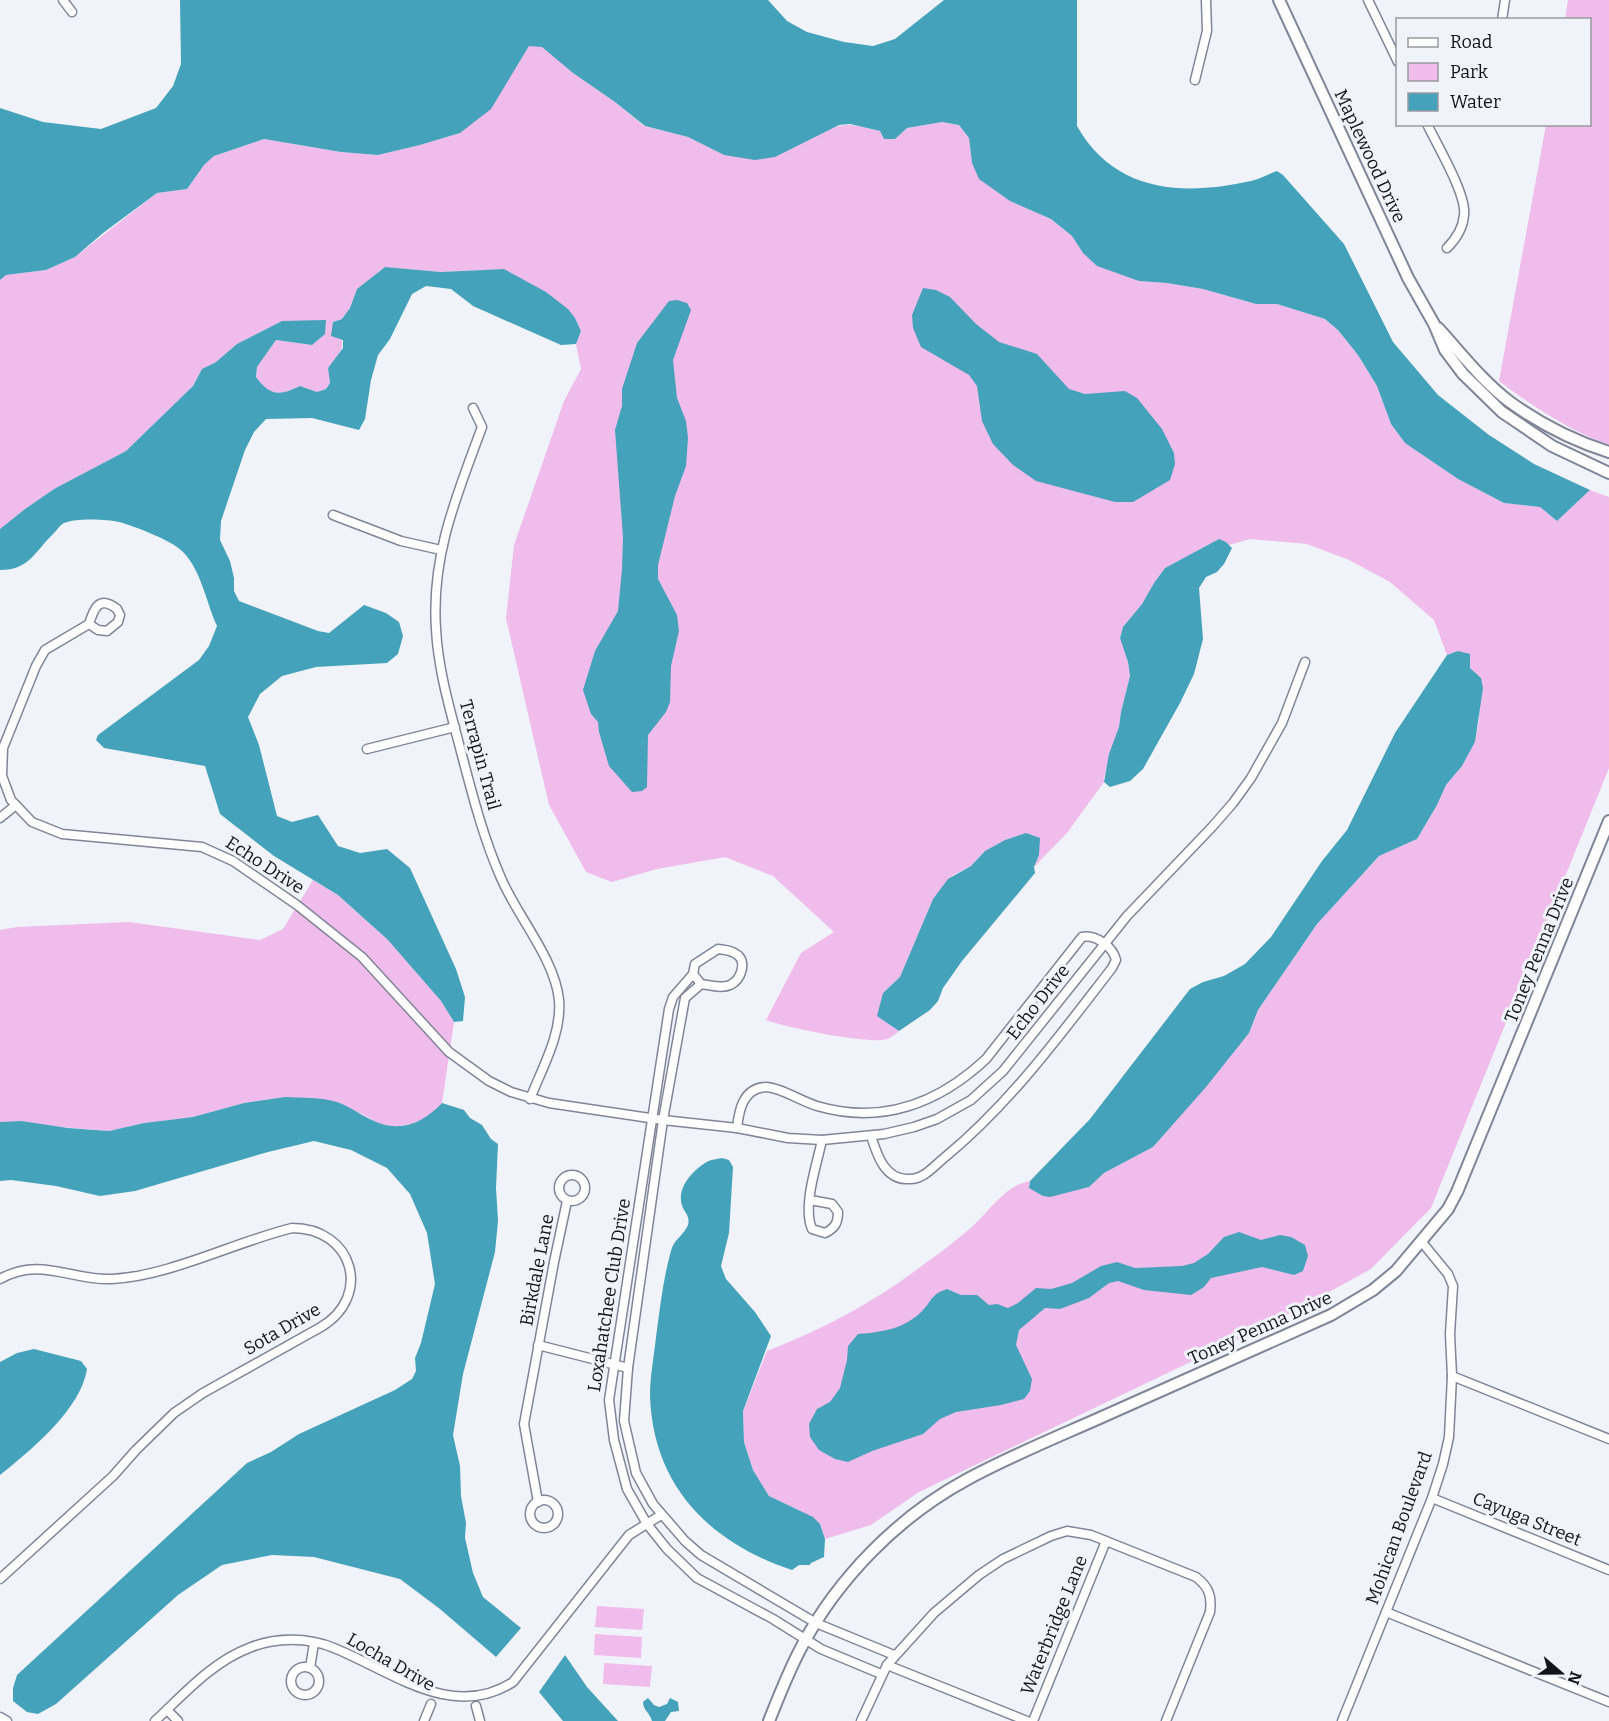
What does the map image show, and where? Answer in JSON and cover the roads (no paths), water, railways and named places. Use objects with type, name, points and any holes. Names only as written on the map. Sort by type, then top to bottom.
[{"type":"street","points":[[63,0],[72,12]]},
{"type":"street","points":[[1195,80],[1207,31],[1206,0]]},
{"type":"street","name":"Maplewood Drive","points":[[1279,0],[1408,278],[1434,324],[1445,350],[1463,374],[1502,412],[1552,446],[1609,472]]},
{"type":"street","points":[[1368,0],[1396,58]]},
{"type":"street","points":[[1502,18],[1505,0]]},
{"type":"street","points":[[1428,126],[1460,192],[1464,207],[1461,230],[1447,248]]},
{"type":"street","name":"Maplewood Drive","points":[[1434,324],[1478,372],[1509,401],[1584,444],[1609,452]]},
{"type":"street","name":"Terrapin Trail","points":[[473,408],[482,427],[451,510],[441,550],[436,588],[436,629],[441,670],[477,814],[488,847],[506,889],[548,963],[556,984],[559,1007],[555,1036],[530,1099]]},
{"type":"street","points":[[333,515],[401,542],[441,550]]},
{"type":"street","name":"Echo Drive","points":[[89,624],[45,650],[36,666],[3,748],[2,776],[11,800],[32,822],[62,834],[202,846],[233,861],[297,905],[362,957],[437,1040],[468,1068],[489,1082],[530,1099],[663,1120],[737,1128],[788,1138],[822,1140],[871,1136],[914,1127],[958,1108],[984,1090],[1017,1055],[1155,885],[1212,827],[1251,778],[1282,723],[1305,662]]},
{"type":"street","points":[[367,749],[455,727]]},
{"type":"street","points":[[0,818],[16,806]]},
{"type":"street","name":"Toney Penna Drive","points":[[769,1721],[788,1673],[806,1639],[843,1584],[879,1545],[911,1517],[955,1486],[992,1466],[1331,1315],[1373,1290],[1396,1271],[1448,1209],[1469,1167],[1609,821]]},
{"type":"street","points":[[737,1128],[742,1102],[752,1091],[766,1087],[806,1103],[849,1113],[887,1111],[909,1107],[930,1099],[968,1076],[986,1059],[1082,937],[1088,936],[1105,944],[1114,954],[1116,960],[1112,968],[1038,1063],[968,1138],[921,1177],[909,1180],[895,1176],[883,1168],[871,1136]]},
{"type":"street","points":[[651,1118],[673,997],[693,974],[695,964],[718,949],[729,950],[742,960],[739,977],[730,985],[718,987],[701,984],[693,974]]},
{"type":"street","points":[[663,1120],[685,998],[701,984]]},
{"type":"street","name":"Loxahatchee Club Drive","points":[[651,1118],[609,1401],[614,1440],[627,1489],[646,1524],[667,1549],[697,1578],[821,1649],[881,1674]]},
{"type":"street","name":"Loxahatchee Club Drive","points":[[663,1120],[628,1368],[624,1421],[636,1473],[661,1515],[701,1555],[816,1623],[894,1655]]},
{"type":"street","points":[[810,1200],[822,1140]]},
{"type":"street","name":"Birkdale Lane","points":[[538,1502],[524,1424],[567,1201]]},
{"type":"street","name":"Sota Drive","points":[[0,1279],[20,1271],[38,1268],[98,1278],[140,1276],[277,1232],[300,1228],[308,1228],[320,1233],[339,1245],[347,1260],[351,1276],[348,1296],[337,1316],[203,1393],[174,1413],[113,1476],[0,1579]]},
{"type":"street","name":"Mohican Boulevard","points":[[1342,1721],[1432,1498],[1449,1437],[1453,1286],[1448,1274],[1421,1241]]},
{"type":"street","name":"Birkdale Lane","points":[[538,1345],[628,1368]]},
{"type":"street","points":[[1452,1376],[1609,1439]]},
{"type":"street","name":"Cayuga Street","points":[[1432,1498],[1609,1570]]},
{"type":"street","points":[[480,1721],[472,1707],[506,1689],[629,1535],[661,1515]]},
{"type":"street","points":[[861,1721],[881,1674],[894,1655],[957,1593],[979,1575],[1017,1552],[1067,1531],[1090,1534],[1196,1577],[1209,1593],[1210,1612],[1166,1721]]},
{"type":"street","name":"Waterbridge Lane","points":[[1033,1721],[1106,1541]]},
{"type":"street","points":[[1386,1612],[1609,1702]]},
{"type":"street","name":"Locha Drive","points":[[155,1721],[217,1665],[250,1647],[288,1640],[314,1643],[345,1653],[409,1692]]},
{"type":"street","points":[[310,1668],[314,1643]]},
{"type":"street","points":[[887,1665],[1027,1721]]},
{"type":"street","points":[[424,1721],[432,1704]]},
{"type":"street","points":[[167,1710],[178,1721]]},
{"type":"street","points":[[0,1717],[7,1721]]},
{"type":"water","points":[[180,0],[768,0],[787,21],[807,32],[844,42],[873,46],[895,39],[944,0],[1077,0],[1077,126],[1093,148],[1111,165],[1131,177],[1176,188],[1226,186],[1254,180],[1277,171],[1283,175],[1344,244],[1393,342],[1438,395],[1489,435],[1534,464],[1590,490],[1557,521],[1540,507],[1504,503],[1458,479],[1405,443],[1391,424],[1377,386],[1358,355],[1338,330],[1325,319],[1277,304],[1256,304],[1203,289],[1139,281],[1097,266],[1083,253],[1072,236],[1051,219],[1010,201],[979,179],[972,163],[969,138],[959,125],[942,122],[907,128],[895,139],[884,139],[880,131],[850,124],[839,125],[775,157],[755,160],[724,155],[688,137],[645,126],[542,47],[529,46],[491,109],[460,133],[378,155],[341,152],[264,139],[214,156],[204,165],[187,189],[157,193],[75,257],[46,270],[6,275],[0,280],[0,108],[43,122],[101,129],[156,108],[173,86],[181,64]]},
{"type":"water","points":[[385,267],[441,272],[504,269],[546,292],[568,309],[581,331],[576,344],[561,345],[473,306],[451,289],[426,286],[412,294],[390,339],[378,355],[371,380],[365,419],[359,430],[312,418],[266,419],[254,432],[245,450],[221,521],[220,540],[230,561],[234,591],[239,601],[318,631],[329,633],[364,605],[386,613],[399,622],[403,636],[398,654],[387,663],[316,667],[282,676],[260,694],[248,717],[259,745],[277,816],[292,822],[318,815],[338,846],[360,853],[387,849],[410,868],[456,969],[465,997],[463,1021],[454,1022],[441,1001],[388,940],[338,895],[274,856],[220,814],[205,766],[104,748],[96,740],[98,735],[199,660],[209,646],[217,626],[199,576],[189,558],[182,551],[161,538],[119,522],[76,520],[61,525],[25,563],[18,567],[0,570],[0,529],[54,489],[126,451],[193,386],[202,369],[216,362],[237,344],[282,321],[326,320],[325,334],[312,345],[276,340],[257,367],[256,377],[266,388],[275,392],[281,393],[300,386],[317,392],[326,389],[330,383],[328,368],[343,348],[343,340],[331,336],[333,322],[342,319],[350,308],[357,289]]},
{"type":"water","points":[[923,288],[936,290],[950,297],[976,324],[999,342],[1037,354],[1069,389],[1085,394],[1125,391],[1137,398],[1162,429],[1174,453],[1175,464],[1170,480],[1133,502],[1115,502],[1036,481],[1013,465],[993,444],[982,421],[977,386],[969,375],[921,347],[913,328],[912,315]]},
{"type":"water","points":[[677,300],[687,303],[691,310],[673,360],[677,398],[686,421],[688,438],[686,466],[675,496],[658,565],[658,579],[677,615],[679,631],[671,666],[670,702],[666,712],[648,735],[647,787],[642,791],[632,792],[609,766],[598,722],[591,714],[583,690],[595,651],[618,611],[623,537],[615,430],[622,406],[622,389],[637,343],[669,301]]},
{"type":"water","points":[[1219,539],[1232,548],[1224,564],[1217,572],[1206,577],[1199,588],[1203,639],[1194,674],[1143,769],[1130,781],[1110,787],[1104,782],[1109,754],[1119,727],[1130,676],[1120,638],[1123,627],[1142,604],[1165,568]]},
{"type":"water","points":[[1458,651],[1470,654],[1470,668],[1481,678],[1483,688],[1475,742],[1462,766],[1446,785],[1417,839],[1379,856],[1317,924],[1258,1010],[1249,1033],[1206,1087],[1153,1147],[1104,1173],[1089,1187],[1050,1197],[1043,1196],[1029,1188],[1030,1181],[1090,1119],[1190,989],[1203,982],[1224,976],[1245,964],[1271,937],[1322,861],[1347,830],[1395,733],[1447,655]]},
{"type":"water","points":[[1026,833],[1040,838],[1039,855],[1034,867],[1035,873],[962,961],[943,988],[938,1001],[930,1010],[899,1031],[877,1016],[883,993],[900,977],[933,899],[948,879],[971,866],[985,851],[1005,840]]},
{"type":"water","points":[[285,1097],[331,1100],[374,1121],[397,1126],[421,1120],[442,1103],[464,1110],[470,1118],[482,1125],[491,1139],[498,1144],[496,1188],[498,1221],[495,1252],[463,1374],[453,1435],[460,1466],[461,1496],[466,1523],[465,1538],[473,1573],[483,1597],[521,1628],[496,1657],[440,1609],[400,1579],[314,1557],[272,1555],[222,1565],[178,1595],[56,1704],[38,1714],[27,1712],[13,1701],[13,1688],[17,1675],[247,1463],[271,1452],[299,1434],[395,1390],[412,1379],[416,1371],[415,1358],[421,1343],[435,1284],[427,1233],[410,1194],[387,1168],[351,1150],[314,1141],[135,1191],[100,1196],[56,1186],[11,1180],[0,1181],[0,1122],[21,1121],[109,1131],[144,1123],[193,1117],[244,1103]]},
{"type":"water","points":[[722,1158],[729,1160],[733,1167],[729,1233],[721,1266],[726,1279],[755,1312],[771,1336],[743,1411],[744,1442],[753,1470],[769,1496],[813,1517],[820,1524],[825,1539],[824,1557],[810,1565],[799,1565],[792,1570],[736,1544],[712,1527],[691,1507],[662,1457],[654,1428],[650,1396],[651,1381],[664,1283],[672,1247],[688,1225],[681,1195],[686,1182],[695,1171],[707,1162]]},
{"type":"water","points":[[1239,1232],[1261,1240],[1280,1235],[1291,1237],[1305,1245],[1308,1256],[1303,1271],[1294,1275],[1262,1267],[1211,1278],[1204,1287],[1191,1295],[1144,1290],[1118,1281],[1109,1283],[1089,1298],[1060,1309],[1045,1308],[1019,1330],[1016,1345],[1032,1379],[1030,1391],[1024,1399],[956,1412],[940,1419],[923,1434],[872,1451],[848,1462],[835,1459],[819,1450],[810,1437],[809,1424],[817,1409],[830,1402],[840,1388],[848,1346],[858,1334],[885,1331],[909,1321],[942,1291],[947,1289],[961,1295],[977,1295],[989,1305],[997,1304],[1008,1308],[1036,1288],[1051,1289],[1072,1283],[1101,1266],[1117,1262],[1135,1268],[1182,1266],[1194,1263],[1208,1254],[1224,1237]]},
{"type":"water","points":[[34,1349],[81,1361],[87,1369],[83,1384],[65,1414],[53,1428],[0,1475],[0,1362],[17,1353]]},
{"type":"water","points":[[565,1655],[587,1687],[618,1721],[563,1721],[539,1692]]},
{"type":"water","points":[[648,1698],[659,1707],[667,1704],[670,1698],[678,1702],[679,1711],[671,1712],[665,1721],[652,1721],[643,1705]]}]
